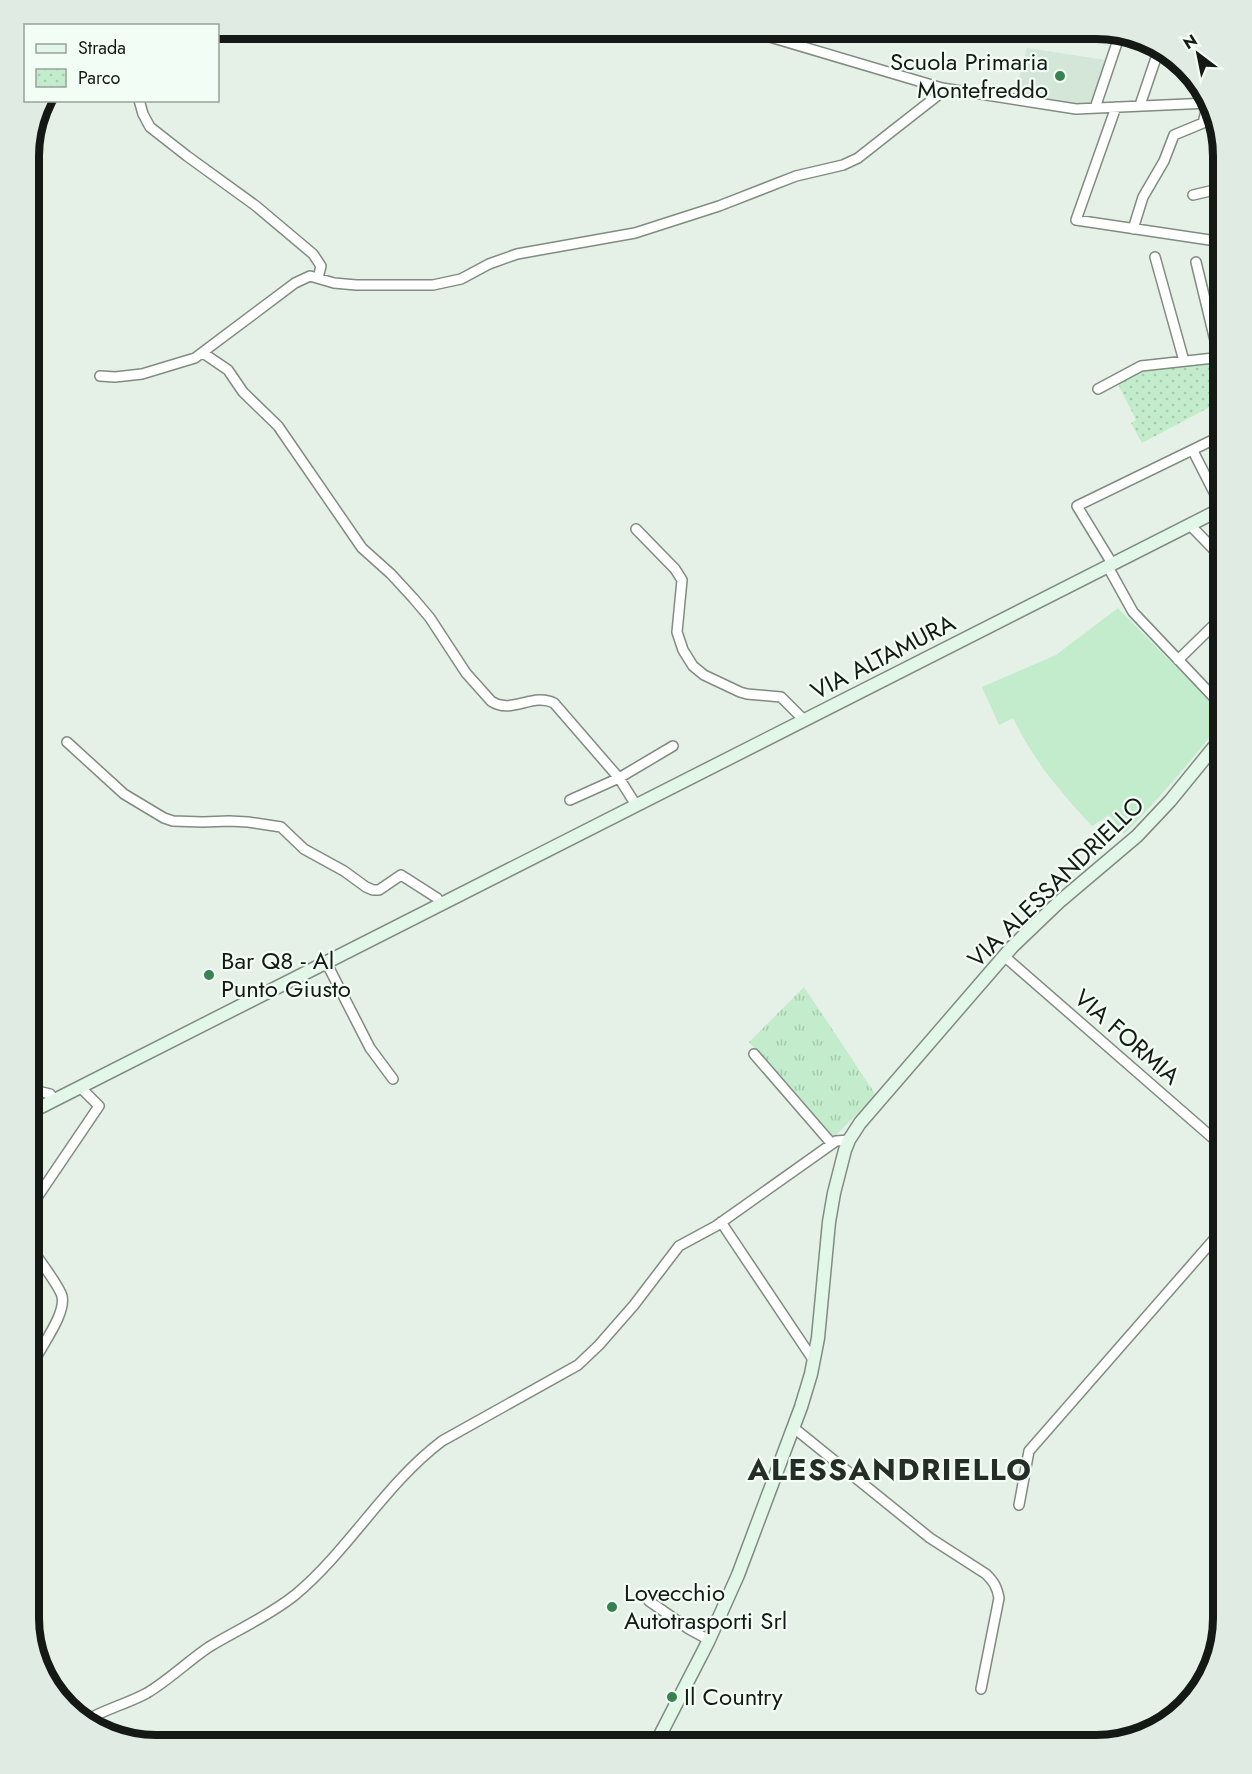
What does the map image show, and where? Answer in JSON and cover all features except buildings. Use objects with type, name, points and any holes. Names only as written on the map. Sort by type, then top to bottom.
[{"type":"main road","name":"VIA ALTAMURA","points":[[39,1108],[306,978],[326,962],[1213,513]]},
{"type":"main road","name":"VIA ALESSANDRIELLO","points":[[660,1735],[709,1640],[738,1575],[812,1374],[829,1222],[836,1185],[849,1140],[860,1123],[1004,956],[1043,916],[1137,836],[1213,750]]},
{"type":"street","points":[[776,39],[942,88],[1076,109],[1200,103]]},
{"type":"street","points":[[1095,108],[1118,41]]},
{"type":"street","points":[[1140,105],[1156,57]]},
{"type":"street","points":[[100,376],[142,374],[185,362],[203,353],[295,283],[310,276],[334,283],[356,285],[432,285],[461,279],[489,264],[517,254],[635,233],[718,206],[796,176],[843,165],[858,158],[937,96],[942,88]]},
{"type":"street","points":[[140,102],[150,127],[256,206],[313,254],[321,266],[318,278]]},
{"type":"street","points":[[1116,107],[1076,220],[1213,240]]},
{"type":"street","points":[[1133,229],[1143,197],[1164,161],[1174,135],[1203,123],[1205,115]]},
{"type":"street","points":[[1193,195],[1213,190]]},
{"type":"street","points":[[1155,257],[1184,361]]},
{"type":"street","points":[[1196,262],[1213,327]]},
{"type":"street","points":[[203,353],[228,370],[252,402],[278,426],[362,548],[414,599],[440,632],[466,673],[491,701],[503,706],[541,699],[554,703],[619,778],[636,805]]},
{"type":"street","points":[[1098,389],[1141,366],[1213,358]]},
{"type":"street","points":[[1213,441],[1077,506],[1133,612],[1213,696]]},
{"type":"street","points":[[1193,451],[1213,489]]},
{"type":"street","points":[[1190,525],[1213,548]]},
{"type":"street","points":[[636,529],[675,568],[682,580],[677,632],[683,650],[693,666],[704,675],[740,692],[781,697],[804,720]]},
{"type":"street","points":[[1178,660],[1213,627]]},
{"type":"street","points":[[67,742],[124,794],[164,818],[172,821],[248,822],[281,827],[304,849],[344,871],[372,890],[379,890],[401,875],[437,898],[441,904]]},
{"type":"street","points":[[570,800],[619,778],[672,746]]},
{"type":"street","name":"VIA FORMIA","points":[[1004,956],[1213,1135]]},
{"type":"street","points":[[326,962],[370,1048],[393,1079]]},
{"type":"street","points":[[754,1054],[832,1144]]},
{"type":"street","points":[[39,1195],[99,1106],[80,1087]]},
{"type":"street","points":[[39,1091],[50,1094],[55,1100]]},
{"type":"street","points":[[93,1716],[147,1692],[208,1648],[295,1595],[347,1543],[385,1495],[423,1456],[442,1441],[578,1365],[634,1305],[674,1251],[688,1240],[721,1222],[836,1141],[849,1140]]},
{"type":"street","points":[[721,1222],[814,1361]]},
{"type":"street","points":[[1019,1505],[1029,1451],[1213,1242]]},
{"type":"street","points":[[39,1259],[59,1290],[62,1303],[39,1353]]},
{"type":"street","points":[[794,1428],[930,1538],[986,1574],[993,1581],[999,1598],[981,1689]]},
{"type":"street","points":[[649,1601],[709,1640]]},
{"type":"shaded area","name":"Scuola Primaria Montefreddo","points":[[1027,48],[1106,60],[1091,105],[1015,93]]},
{"type":"green space","points":[[1213,362],[1213,405],[1142,443],[1131,423],[1136,420],[1118,384],[1143,371]]},
{"type":"green space","points":[[1118,608],[1213,705],[1213,733],[1188,764],[1124,834],[1109,815],[1092,826],[1048,775],[1029,748],[1013,718],[999,725],[982,687],[1056,655]]},
{"type":"green space","points":[[804,987],[876,1095],[835,1136],[830,1135],[749,1042]]},
{"type":"place","name":"Scuola Primaria Montefreddo","points":[[1060,76]]},
{"type":"place","name":"Bar Q8 - Al Punto Giusto","points":[[209,975]]},
{"type":"place","name":"Lovecchio Autotrasporti Srl","points":[[612,1607]]},
{"type":"place","name":"Il Country","points":[[672,1697]]},
{"type":"district","name":"ALESSANDRIELLO","points":[[890,1470]]}]
